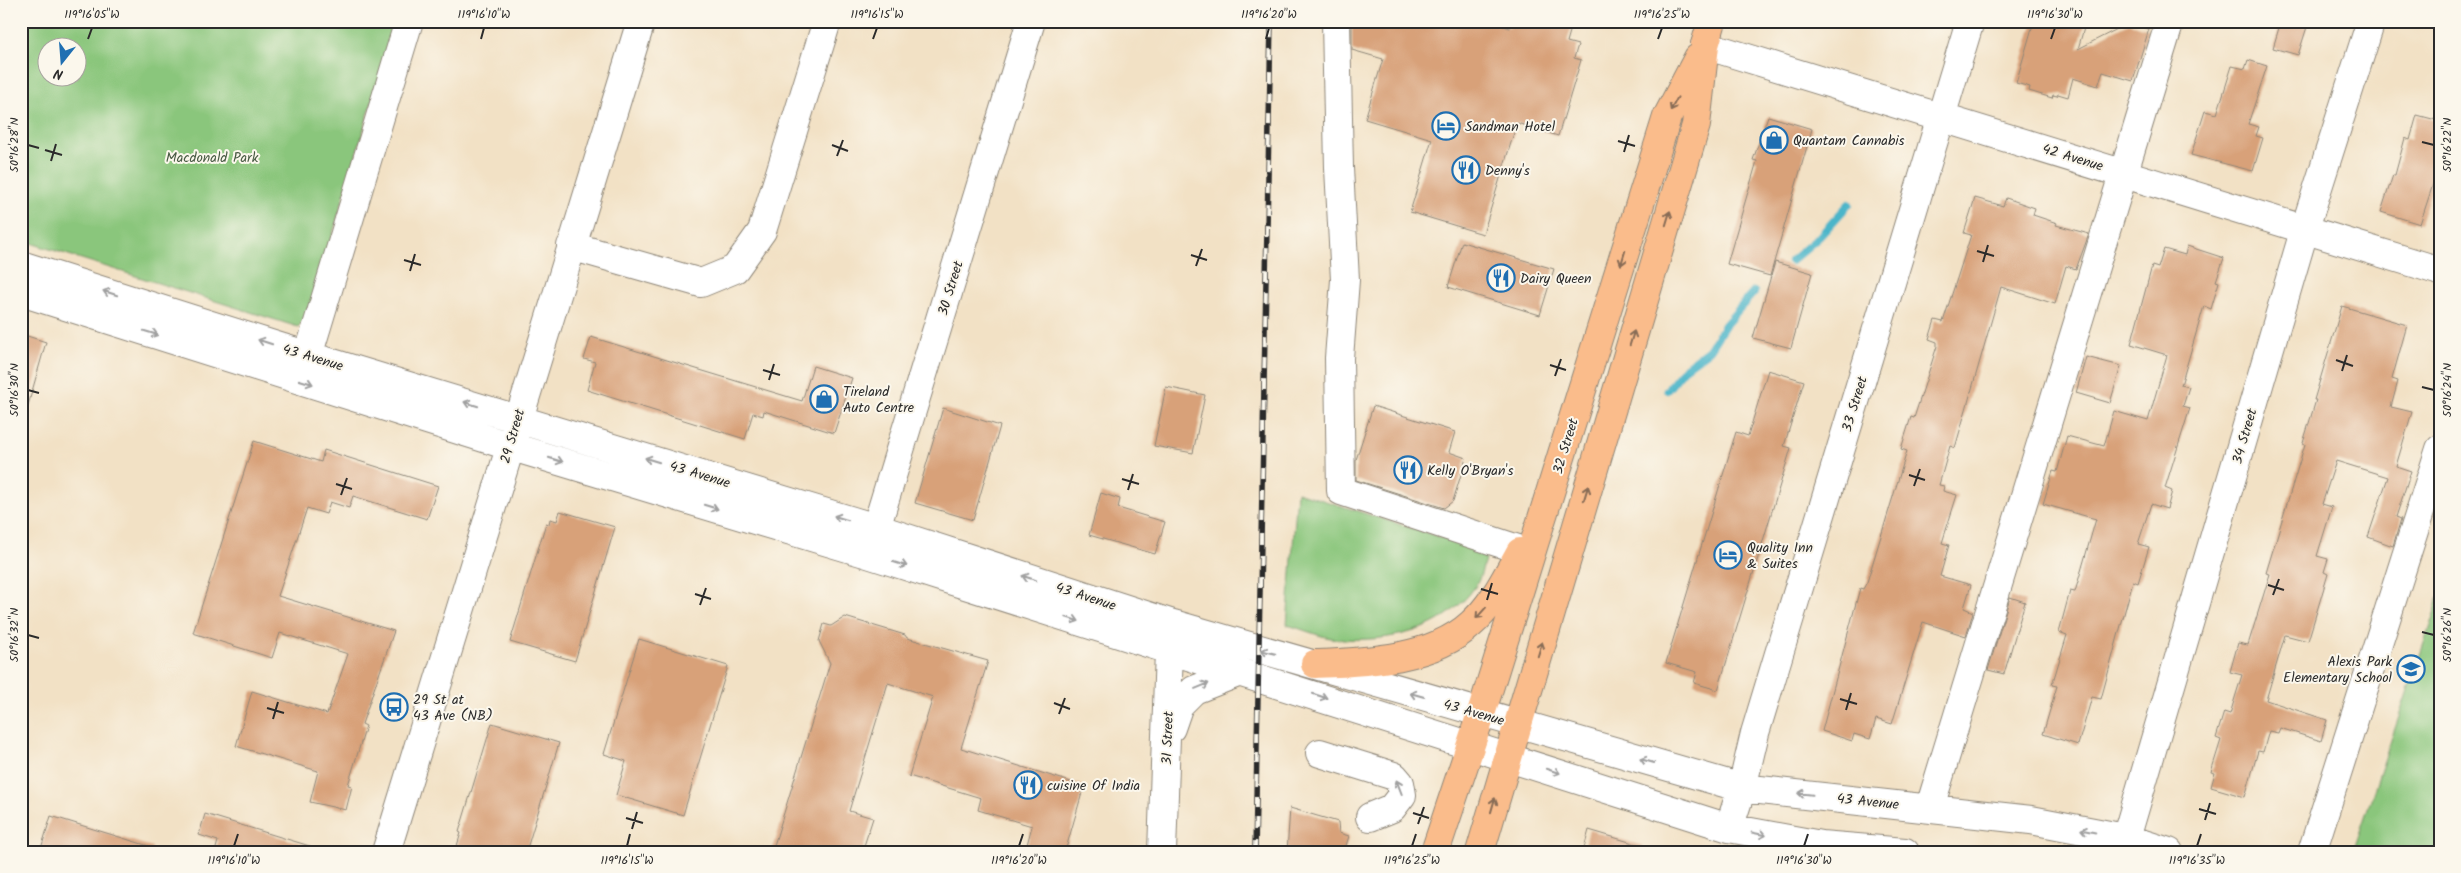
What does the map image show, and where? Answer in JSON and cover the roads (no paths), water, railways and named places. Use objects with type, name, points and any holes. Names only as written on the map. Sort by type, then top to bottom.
[{"type":"highway","points":[[1480,852],[1696,125],[1708,33]]},
{"type":"highway","name":"32 Street","points":[[1435,852],[1481,714],[1667,116],[1708,33]]},
{"type":"highway","points":[[1315,664],[1366,661],[1406,655],[1446,640],[1470,625],[1490,603],[1544,512]]},
{"type":"street","points":[[308,356],[409,21]]},
{"type":"street","name":"29 Street","points":[[386,852],[509,446],[641,21]]},
{"type":"street","points":[[571,246],[701,283],[735,270],[762,231],[827,21]]},
{"type":"street","name":"30 Street","points":[[872,541],[1031,21]]},
{"type":"street","points":[[1336,21],[1339,168],[1345,280],[1339,358],[1341,491],[1521,550]]},
{"type":"street","name":"33 Street","points":[[1729,828],[1742,788],[1755,733],[1970,21]]},
{"type":"street","points":[[1930,807],[2170,21]]},
{"type":"street","name":"34 Street","points":[[2123,845],[2305,228],[2371,21]]},
{"type":"street","name":"42 Avenue","points":[[1708,33],[1940,117],[2440,271]]},
{"type":"street","name":"43 Avenue","points":[[21,265],[308,356],[518,419],[872,541],[1171,637],[1315,664],[1481,714],[1742,788],[1930,807],[2031,820],[2123,845],[2168,852]]},
{"type":"street","name":"43 Avenue","points":[[21,292],[509,446],[872,541]]},
{"type":"street","points":[[2312,852],[2440,449]]},
{"type":"street","name":"43 Avenue","points":[[1171,637],[1240,672],[1729,828],[1821,845],[1905,852]]},
{"type":"street","name":"31 Street","points":[[1162,852],[1171,637]]},
{"type":"street","points":[[1168,739],[1179,705],[1194,690],[1240,672]]},
{"type":"street","points":[[1320,753],[1394,776],[1400,783],[1402,795],[1392,808],[1370,817]]},
{"type":"waterway","points":[[1791,261],[1819,237],[1849,204]]},
{"type":"waterway","points":[[1667,390],[1686,367],[1709,350],[1725,325],[1754,292]]},
{"type":"railway","points":[[1255,852],[1271,21]]},
{"type":"place","name":"Sandman Hotel","points":[[1446,126]]},
{"type":"place","name":"Quantam Cannabis","points":[[1774,140]]},
{"type":"place","name":"Denny's","points":[[1466,170]]},
{"type":"place","name":"Dairy Queen","points":[[1501,278]]},
{"type":"place","name":"Tireland Auto Centre","points":[[824,399]]},
{"type":"place","name":"Kelly O'Bryan's","points":[[1408,470]]},
{"type":"place","name":"Quality Inn & Suites","points":[[1728,555]]},
{"type":"place","name":"Alexis Park Elementary School","points":[[2411,669]]},
{"type":"place","name":"29 St at 43 Ave (NB)","points":[[394,707]]},
{"type":"place","name":"cuisine Of India","points":[[1028,785]]},
{"type":"park label","name":"Macdonald Park","points":[[212,157]]}]
